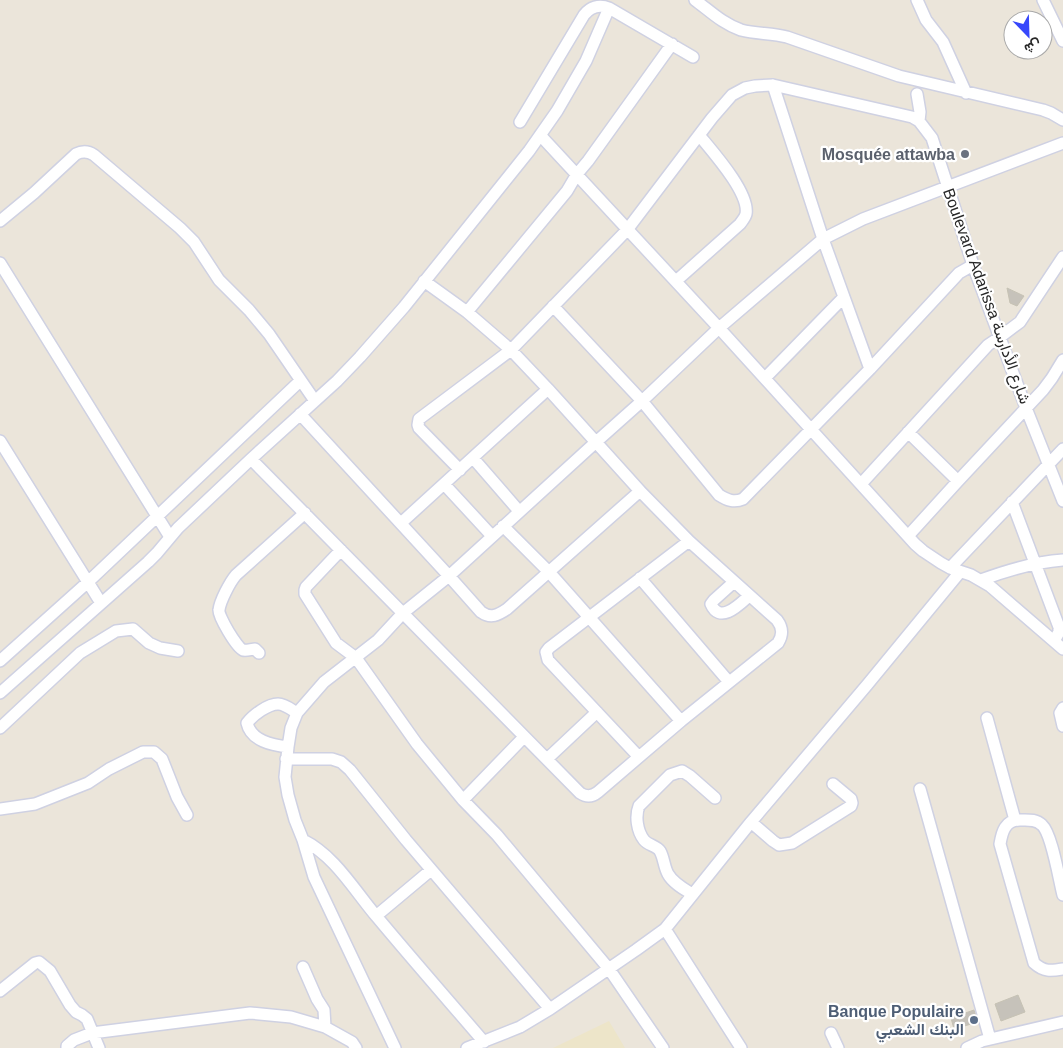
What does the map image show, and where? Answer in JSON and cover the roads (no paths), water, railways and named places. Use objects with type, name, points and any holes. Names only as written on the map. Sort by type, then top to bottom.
[{"type":"street","points":[[696,0],[725,22],[742,30],[787,38],[899,76],[1043,110],[1063,120]]},
{"type":"street","points":[[917,0],[926,20],[943,42],[966,93]]},
{"type":"street","points":[[1043,0],[1063,41]]},
{"type":"street","points":[[520,122],[587,12],[595,6],[609,8],[693,57]]},
{"type":"street","points":[[0,693],[152,558],[170,537],[251,459],[315,402],[366,351],[529,151],[557,111],[586,61],[609,8]]},
{"type":"street","points":[[467,312],[567,191],[577,174],[672,44]]},
{"type":"street","points":[[773,85],[822,239],[870,369]]},
{"type":"street","points":[[460,470],[421,431],[418,425],[419,419],[511,350],[627,230],[732,95],[744,88],[773,85],[912,117],[919,121],[920,112],[917,94]]},
{"type":"street","name":"Boulevard Adarissa شارع الأدارسة","points":[[919,121],[932,138],[973,265],[1063,501]]},
{"type":"street","points":[[540,135],[923,551],[955,570],[981,580],[999,593],[1063,649]]},
{"type":"street","points":[[676,281],[740,224],[746,215],[746,205],[741,192],[725,166],[699,135]]},
{"type":"street","points":[[395,1048],[314,877],[295,820],[285,777],[291,728],[297,713],[324,682],[378,640],[403,613],[449,576],[642,401],[719,328],[822,239],[863,219],[1063,143]]},
{"type":"street","points":[[0,220],[34,193],[76,154],[87,152],[94,154],[188,234],[220,280],[269,334],[315,402]]},
{"type":"street","points":[[861,484],[988,345],[1020,322],[1063,257]]},
{"type":"street","points":[[0,263],[170,537]]},
{"type":"street","points":[[553,306],[642,401],[718,495],[725,499],[738,501],[743,499],[812,430],[959,273],[973,265]]},
{"type":"street","points":[[251,459],[524,737],[580,793],[587,796],[595,795],[681,720],[778,643],[782,629],[777,620],[688,541],[511,350],[467,312],[424,281]]},
{"type":"street","points":[[765,378],[844,297]]},
{"type":"street","points":[[908,536],[1026,408],[1052,378],[1063,360]]},
{"type":"street","points":[[0,661],[158,517],[300,381]]},
{"type":"street","points":[[401,523],[548,389]]},
{"type":"street","points":[[300,414],[486,616],[496,616],[507,609],[640,491]]},
{"type":"street","points":[[908,432],[958,481]]},
{"type":"street","points":[[0,442],[102,603]]},
{"type":"street","points":[[467,1048],[520,1027],[550,1009],[665,929],[751,822],[867,685],[955,570],[1012,502],[1063,449]]},
{"type":"street","points":[[473,458],[519,511]]},
{"type":"street","points":[[444,484],[492,536]]},
{"type":"street","points":[[1012,502],[1059,627],[1059,632],[1054,641]]},
{"type":"street","points":[[260,653],[255,649],[243,650],[238,647],[218,612],[231,581],[236,575],[305,513]]},
{"type":"street","points":[[503,526],[549,572],[681,720]]},
{"type":"street","points":[[639,756],[548,660],[546,652],[688,541]]},
{"type":"street","points":[[341,550],[306,587],[305,594],[336,643],[356,658],[417,744],[463,800],[497,835],[609,969],[663,1048]]},
{"type":"street","points":[[981,580],[1003,572],[1063,560]]},
{"type":"street","points":[[640,578],[729,682]]},
{"type":"street","points":[[734,582],[714,600],[712,604],[717,612],[728,613],[750,596]]},
{"type":"street","points":[[0,728],[80,653],[116,631],[133,629],[149,643],[160,648],[178,651]]},
{"type":"street","points":[[297,713],[284,705],[268,706],[250,719],[247,723],[248,728],[260,741],[287,753],[332,759],[341,762],[350,770],[431,870],[550,1009]]},
{"type":"street","points":[[1063,708],[1060,713],[1063,726]]},
{"type":"street","points":[[546,759],[597,712]]},
{"type":"street","points":[[987,718],[1016,820]]},
{"type":"street","points":[[463,800],[524,737]]},
{"type":"street","points":[[0,809],[35,804],[88,783],[109,769],[143,752],[154,752],[162,759],[177,797],[187,815]]},
{"type":"street","points":[[692,894],[672,879],[667,873],[659,850],[644,840],[639,830],[637,812],[639,806],[670,775],[682,771],[715,798]]},
{"type":"street","points":[[751,822],[773,841],[779,844],[792,843],[851,806],[851,799],[832,784]]},
{"type":"street","points":[[920,789],[986,1043]]},
{"type":"street","points":[[1063,895],[1049,837],[1044,826],[1037,821],[1027,820],[1016,820],[1010,823],[1004,828],[1000,844],[1034,964],[1048,971],[1063,971]]},
{"type":"street","points":[[303,840],[323,854],[340,871],[484,1042]]},
{"type":"street","points":[[376,916],[431,870]]},
{"type":"street","points":[[665,929],[741,1048]]},
{"type":"street","points":[[0,991],[35,963],[39,962],[50,971],[70,1005],[76,1012],[87,1019],[99,1048]]},
{"type":"street","points":[[303,968],[324,1010],[324,1027]]},
{"type":"street","points":[[68,1048],[67,1046],[74,1040],[92,1033],[250,1013],[291,1017],[324,1027],[352,1042],[356,1048]]},
{"type":"street","points":[[967,1048],[1063,1022]]},
{"type":"street","points":[[831,1033],[838,1048]]},
{"type":"place","name":"Mosquée attawba","points":[[965,154]]},
{"type":"place","name":"Banque Populaire البنك الشعبي","points":[[974,1020]]}]
